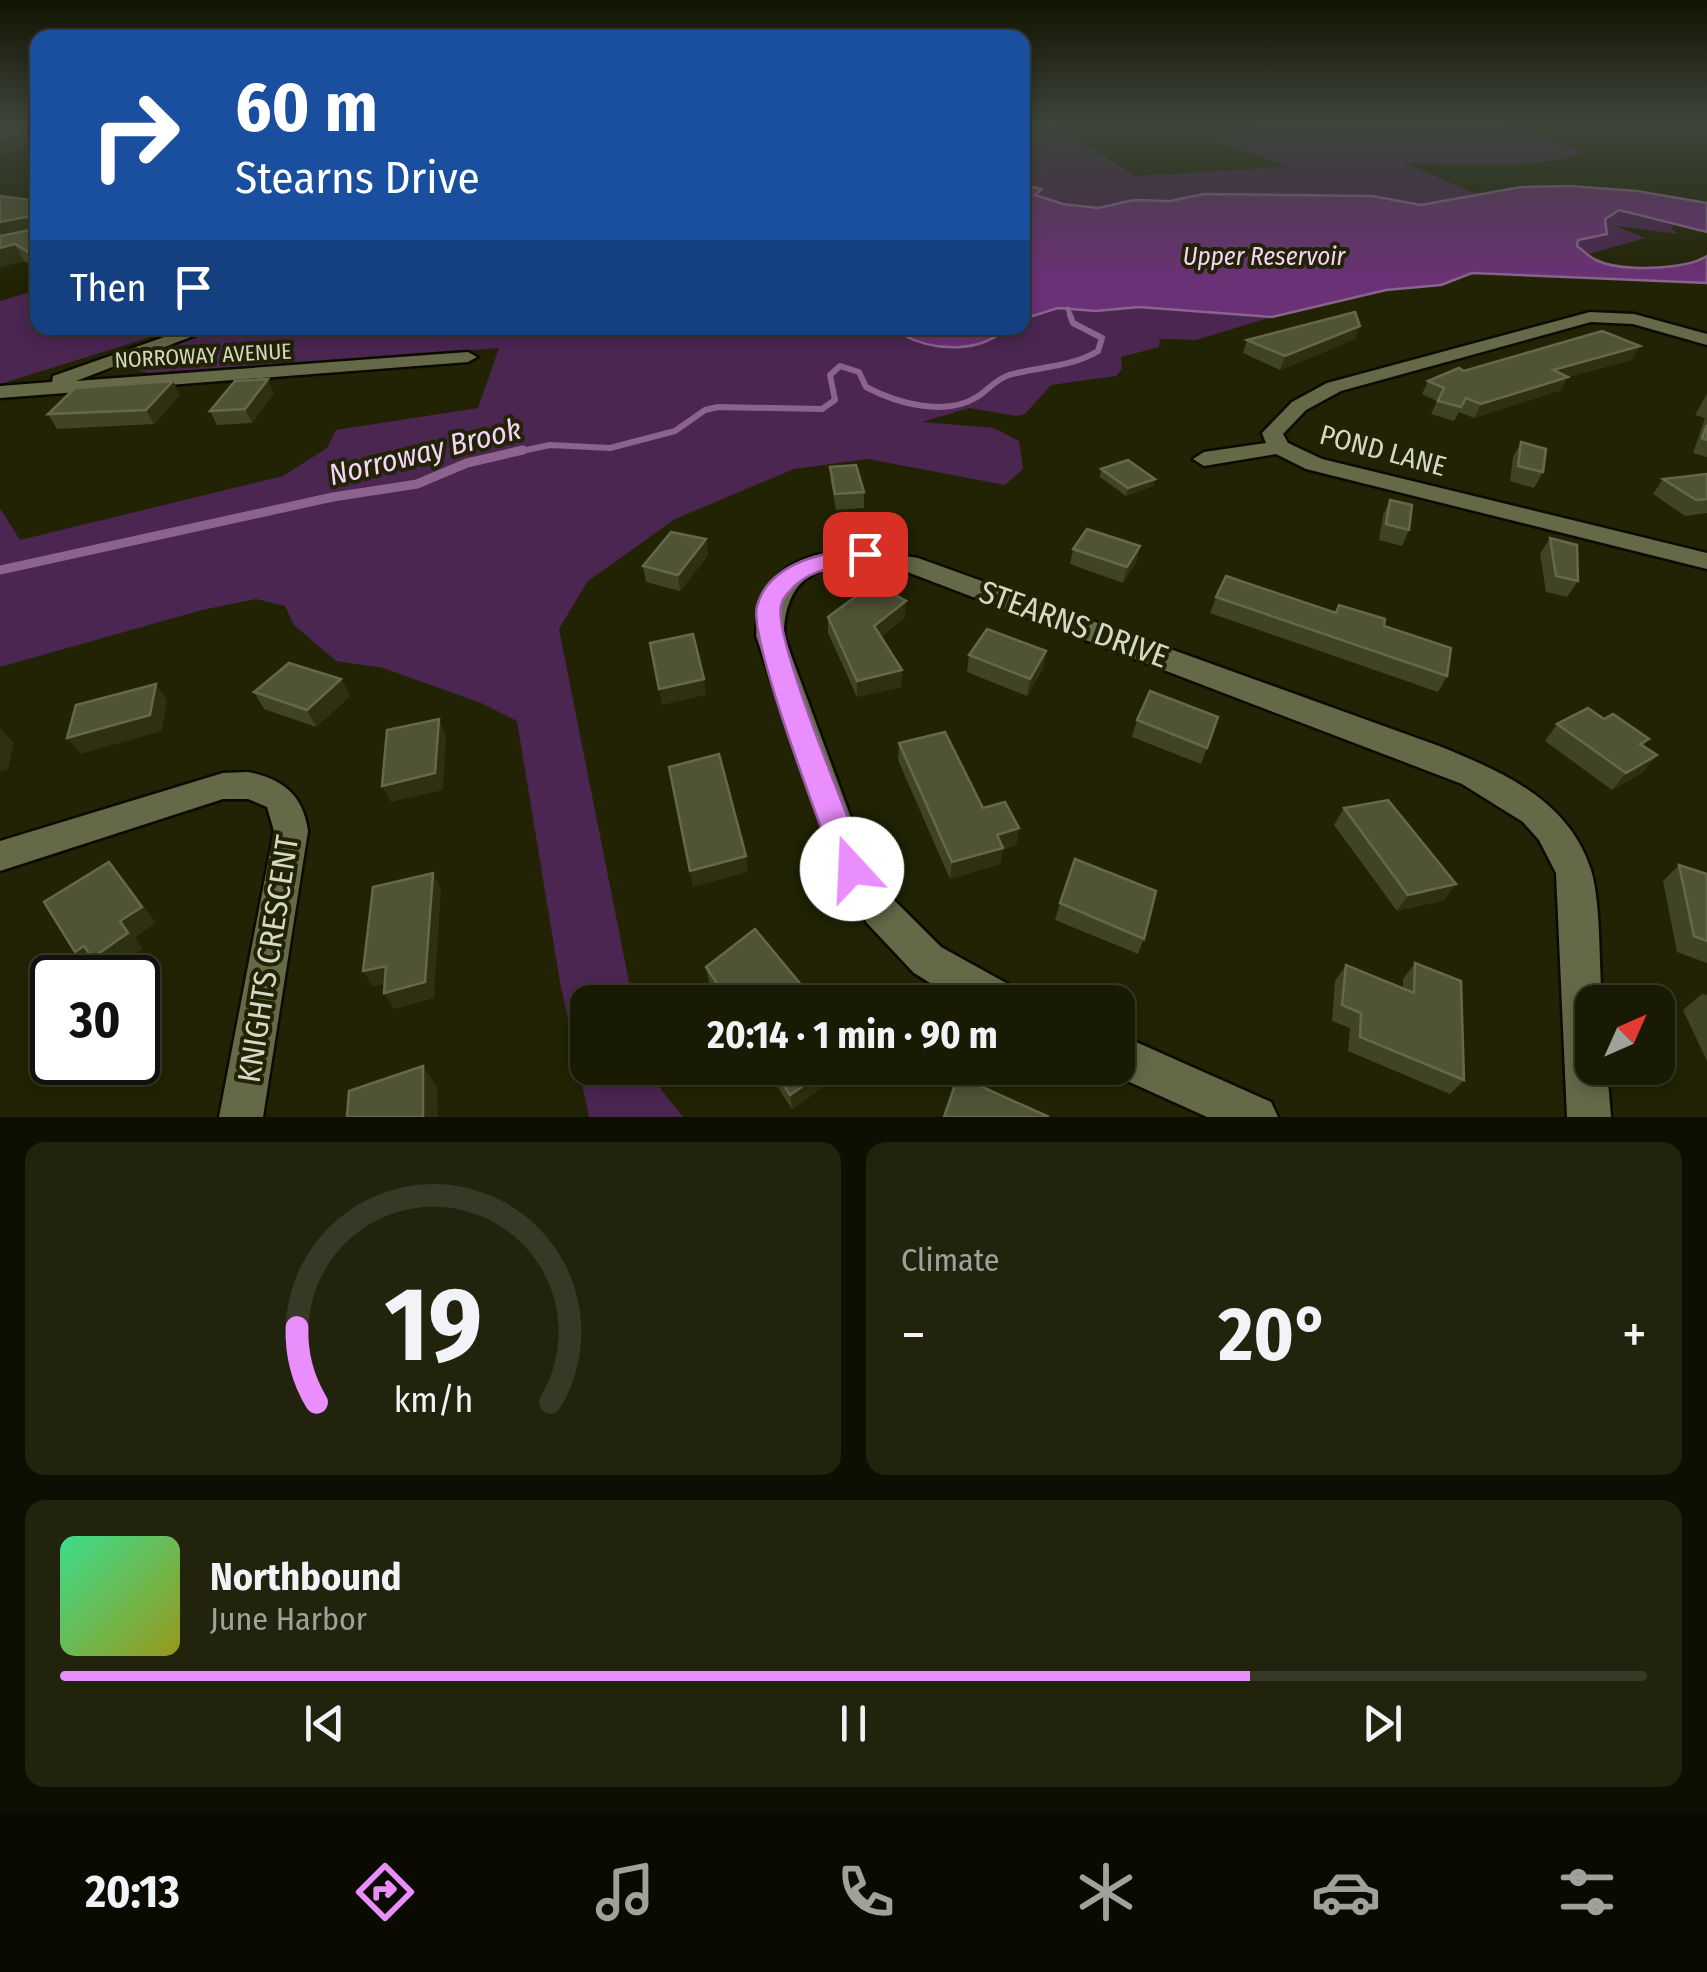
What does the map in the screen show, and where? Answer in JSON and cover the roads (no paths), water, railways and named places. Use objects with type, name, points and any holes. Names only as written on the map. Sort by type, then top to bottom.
[{"type":"street","name":"POND LANE","points":[[1707,340],[1634,318],[1582,319],[1334,387],[1300,406],[1274,427],[1272,434],[1279,447],[1328,468],[1707,561]]},
{"type":"street","points":[[53,386],[70,374],[161,335]]},
{"type":"street","name":"NORROWAY AVENUE","points":[[0,392],[468,356]]},
{"type":"street","points":[[1204,459],[1279,447]]},
{"type":"street","name":"STEARNS DRIVE","points":[[965,985],[922,955],[878,912],[852,869],[770,636],[768,607],[772,597],[800,571],[832,558],[865,554],[909,564],[1428,755],[1496,785],[1534,809],[1562,839],[1574,873],[1589,1117]]},
{"type":"street","name":"KNIGHTS CRESCENT","points":[[0,856],[223,786],[258,785],[280,798],[288,807],[291,831],[242,1117]]},
{"type":"street","points":[[1135,1063],[1256,1117]]},
{"type":"water","name":"Upper Reservoir","points":[[1030,186],[1042,189],[1035,195],[1063,204],[1098,208],[1134,200],[1170,201],[1204,194],[1372,196],[1421,205],[1521,187],[1570,186],[1637,191],[1707,203],[1707,232],[1619,210],[1605,219],[1607,234],[1578,240],[1577,246],[1596,260],[1636,268],[1668,267],[1707,256],[1707,283],[1472,273],[1441,285],[1386,290],[1272,317],[1139,307],[1096,311],[1058,308],[1030,317]]},
{"type":"water","points":[[903,335],[997,335],[971,346],[943,347]]},
{"type":"waterway","name":"Norroway Brook","points":[[1068,309],[1070,315]]},
{"type":"waterway","name":"Norroway Brook","points":[[512,453],[550,445],[610,448],[675,431],[705,410],[718,407],[822,409],[835,400],[830,375],[840,366],[859,372],[866,387],[891,398],[921,406],[964,403],[1004,377],[1066,364],[1098,351],[1102,338],[1073,323],[1070,315]]},
{"type":"waterway","name":"Norroway Brook","points":[[0,570],[333,497],[417,484],[467,463],[523,450]]}]
